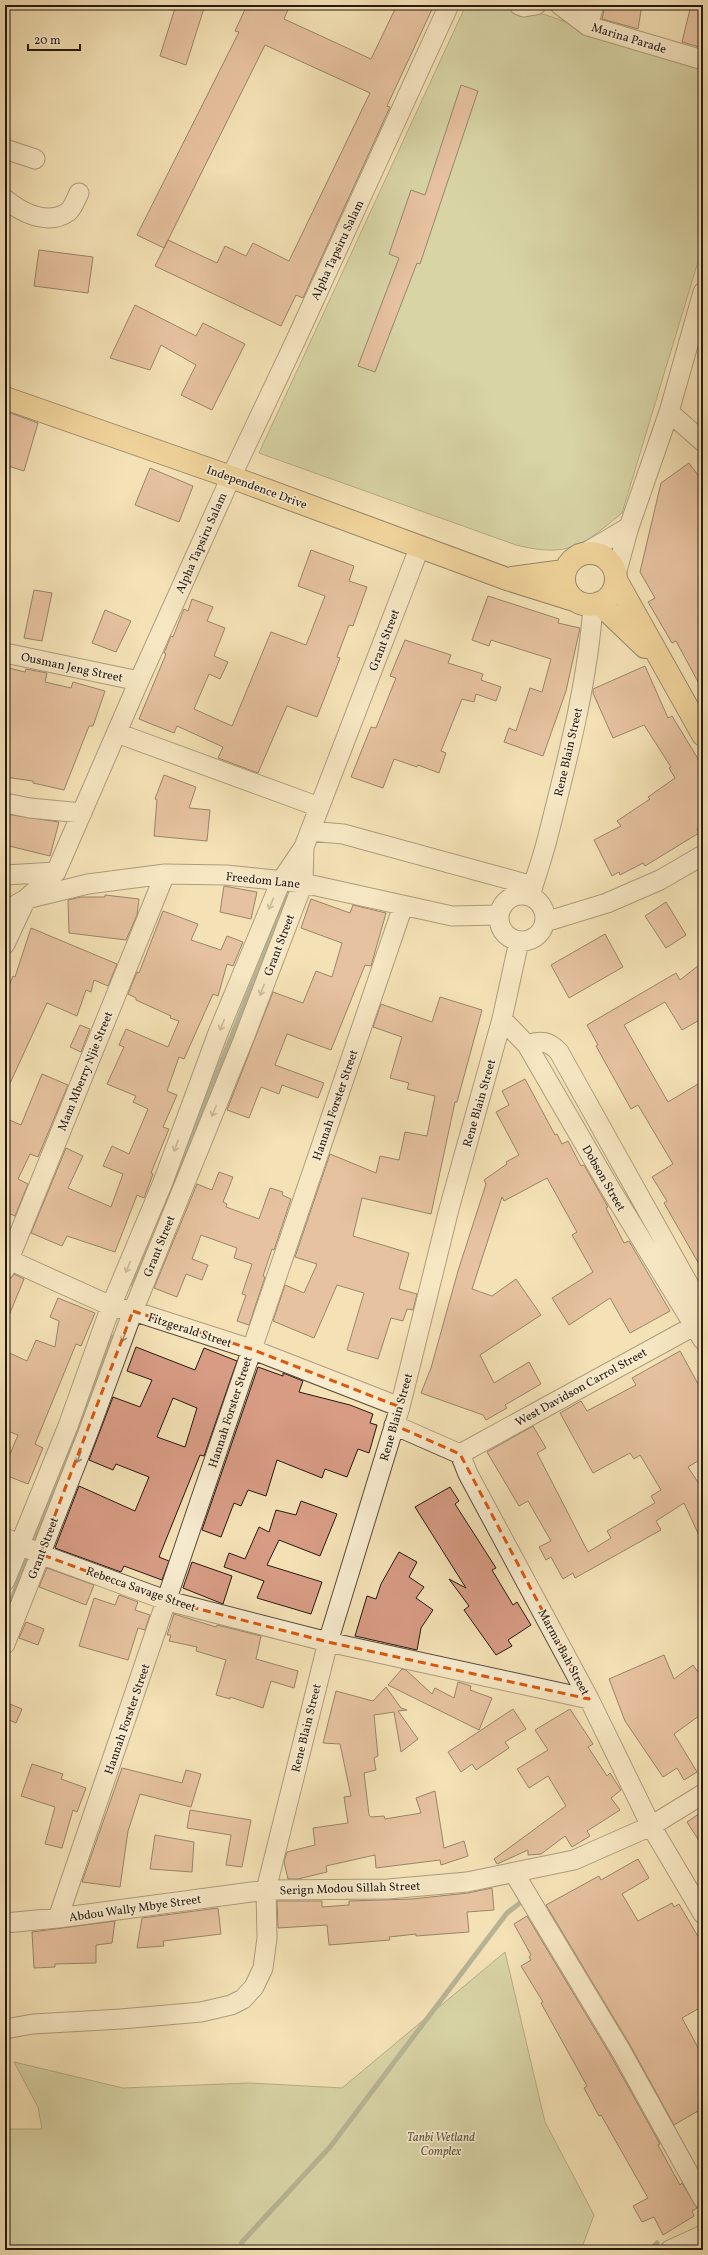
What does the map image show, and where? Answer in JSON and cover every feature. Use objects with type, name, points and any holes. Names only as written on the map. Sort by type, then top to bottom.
[{"type":"highway","name":"Independence Drive","points":[[5,398],[231,477],[507,579],[589,602]]},
{"type":"highway","points":[[661,662],[589,602],[569,595],[564,584],[564,571],[576,556],[593,552],[608,560],[661,662],[703,735]]},
{"type":"highway","points":[[507,579],[564,571]]},
{"type":"highway","points":[[589,602],[609,596],[616,577]]},
{"type":"street","name":"Alpha Tapsiru Salam","points":[[5,944],[26,899],[56,872],[139,681],[231,477],[294,344],[449,5]]},
{"type":"street","points":[[519,5],[524,7],[536,5]]},
{"type":"street","name":"Marina Parade","points":[[560,5],[588,26],[703,60]]},
{"type":"street","points":[[588,26],[594,5]]},
{"type":"street","points":[[5,149],[35,159]]},
{"type":"street","points":[[5,199],[34,217],[56,218],[69,211],[79,193]]},
{"type":"street","points":[[616,577],[629,527],[668,412],[703,292]]},
{"type":"street","points":[[668,412],[703,442]]},
{"type":"street","points":[[585,553],[629,527]]},
{"type":"street","name":"Grant Street","points":[[5,1581],[12,1541],[68,1426],[111,1306],[163,1182],[218,1033],[281,881],[307,839],[420,546]]},
{"type":"street","name":"Rene Blain Street","points":[[531,891],[549,832],[579,706],[588,658],[589,602]]},
{"type":"street","name":"Ousman Jeng Street","points":[[5,653],[139,681]]},
{"type":"street","points":[[117,733],[319,807]]},
{"type":"street","points":[[5,803],[30,808],[82,813]]},
{"type":"street","points":[[307,839],[343,834],[531,891],[542,906],[545,922],[541,932],[535,938],[528,941],[519,941],[512,939],[502,930],[499,916],[508,901],[531,891]]},
{"type":"street","name":"Grant Street","points":[[5,1644],[133,1311],[244,1038],[303,883],[307,839]]},
{"type":"street","points":[[545,922],[607,903],[660,880],[703,855]]},
{"type":"street","points":[[5,875],[56,872]]},
{"type":"street","name":"Freedom Lane","points":[[26,899],[88,884],[164,874],[226,875],[303,883],[452,916],[499,916]]},
{"type":"street","name":"Mam Mberry Njie Street","points":[[6,1262],[164,874]]},
{"type":"street","points":[[5,911],[26,899]]},
{"type":"street","name":"Hannah Forster Street","points":[[58,1918],[168,1601],[251,1349],[403,906]]},
{"type":"street","name":"Rene Blain Street","points":[[5,2029],[33,2024],[121,2019],[201,2012],[231,2005],[243,1999],[254,1987],[263,1968],[267,1938],[266,1890],[328,1642],[400,1407],[449,1209],[502,1019],[519,941]]},
{"type":"street","name":"Dobson Street","points":[[502,1019],[526,1045],[611,1190],[701,1324]]},
{"type":"street","name":"Fitzgerald Street","points":[[6,1262],[111,1306],[133,1311],[251,1349],[400,1407]]},
{"type":"street","name":"West Davidson Carrol Street","points":[[460,1454],[701,1324]]},
{"type":"street","points":[[394,1425],[460,1454]]},
{"type":"street","name":"Marma Bah Street","points":[[460,1454],[468,1474],[589,1699],[651,1826],[703,1914]]},
{"type":"street","name":"Rebecca Savage Street","points":[[12,1541],[40,1554],[168,1601],[328,1642],[589,1699]]},
{"type":"street","name":"Serign Modou Sillah Street","points":[[266,1890],[388,1889],[467,1882],[574,1860],[651,1826],[703,1794]]},
{"type":"street","points":[[514,1873],[621,2051],[703,2199]]},
{"type":"street","name":"Abdou Wally Mbye Street","points":[[5,1923],[58,1918],[266,1890]]},
{"type":"street","points":[[670,2250],[703,2235]]},
{"type":"highlighted area","points":[[133,1311],[251,1349],[400,1407],[394,1425],[460,1454],[589,1699],[328,1642],[168,1601],[40,1554]]},
{"type":"green space","points":[[466,5],[516,5],[703,68],[703,245],[622,513],[585,541],[562,549],[534,549],[516,545],[259,453]]},
{"type":"green space","name":"Tanbi Wetland Complex","points":[[505,1952],[545,2122],[594,2215],[581,2250],[5,2250],[5,2129],[42,2129],[38,2107],[14,2062],[123,2088],[250,2083],[342,2088]]},
{"type":"building","points":[[176,5],[205,5],[186,65],[160,56]]},
{"type":"building","points":[[247,5],[290,5],[284,19],[371,59],[397,5],[434,5],[387,106],[390,107],[303,298],[296,295],[281,326],[155,266],[164,248],[137,235],[239,32],[235,31]],"holes":[[[265,45],[370,93],[289,261],[253,243],[246,256],[225,246],[217,263],[168,240],[164,248]]]},
{"type":"building","points":[[605,5],[642,5],[638,29],[602,19]]},
{"type":"building","points":[[691,5],[703,5],[703,48],[682,42]]},
{"type":"building","points":[[461,85],[478,91],[420,264],[417,263],[375,372],[358,366],[399,258],[389,254],[411,190],[425,195]]},
{"type":"building","points":[[39,250],[93,257],[88,293],[34,286]]},
{"type":"building","points":[[135,305],[196,336],[203,323],[245,344],[212,410],[181,395],[196,365],[161,345],[150,370],[110,358]]},
{"type":"building","points":[[5,411],[38,423],[24,471],[5,465],[8,449],[5,448]]},
{"type":"building","points":[[689,463],[703,482],[703,691],[676,641],[672,643],[648,602],[655,598],[640,572],[661,483]]},
{"type":"building","points":[[150,468],[193,486],[179,522],[135,505]]},
{"type":"building","points":[[311,550],[354,566],[349,581],[367,587],[353,626],[349,625],[337,657],[340,658],[317,717],[287,706],[258,773],[218,758],[223,747],[177,726],[174,733],[139,719],[166,654],[164,653],[171,636],[173,637],[184,609],[188,611],[192,599],[213,607],[207,621],[225,628],[214,656],[228,662],[220,679],[209,674],[194,709],[232,726],[271,632],[306,645],[325,596],[298,586]]},
{"type":"building","points":[[34,590],[52,593],[42,641],[24,638]]},
{"type":"building","points":[[488,596],[559,619],[558,623],[580,628],[566,691],[543,756],[504,742],[509,728],[516,731],[530,688],[542,692],[551,659],[491,640],[489,646],[472,640]]},
{"type":"building","points":[[105,610],[131,621],[116,652],[92,643]]},
{"type":"building","points":[[405,640],[451,655],[448,663],[483,674],[481,680],[501,687],[496,701],[476,694],[474,702],[462,699],[441,751],[446,753],[439,773],[418,765],[417,767],[394,759],[383,788],[351,777],[371,727],[376,728],[396,678],[390,676]]},
{"type":"building","points":[[645,666],[668,718],[672,716],[703,767],[703,825],[697,829],[699,833],[645,866],[643,863],[620,875],[619,872],[612,876],[594,840],[621,826],[617,821],[650,799],[648,797],[675,778],[669,768],[671,767],[644,725],[613,738],[593,693],[593,689]]},
{"type":"building","points":[[5,667],[25,672],[26,669],[47,673],[45,682],[71,688],[73,682],[105,691],[93,726],[89,726],[64,790],[33,783],[33,781],[5,777],[5,704],[8,689],[5,688]]},
{"type":"building","points":[[164,775],[196,787],[189,808],[210,810],[207,841],[154,836],[157,800],[155,799]]},
{"type":"building","points":[[5,814],[59,822],[50,856],[5,845]]},
{"type":"building","points":[[224,886],[257,892],[251,919],[220,912]]},
{"type":"building","points":[[105,895],[139,899],[137,915],[126,940],[69,933],[68,900],[81,897],[105,897]]},
{"type":"building","points":[[311,899],[350,913],[353,905],[386,913],[371,966],[365,965],[331,1050],[287,1034],[275,1065],[324,1083],[318,1098],[282,1085],[279,1094],[261,1087],[249,1118],[227,1110],[273,992],[303,1003],[316,971],[332,977],[342,943],[301,928]]},
{"type":"building","points":[[666,902],[686,935],[666,948],[645,916]]},
{"type":"building","points":[[163,911],[198,924],[191,940],[221,950],[227,936],[243,942],[233,966],[227,964],[218,996],[213,994],[184,1059],[179,1057],[167,1091],[177,1095],[163,1127],[169,1129],[151,1173],[153,1174],[144,1198],[137,1195],[115,1252],[67,1236],[62,1246],[31,1233],[66,1148],[83,1156],[68,1188],[111,1207],[123,1174],[103,1166],[112,1146],[129,1154],[148,1109],[133,1102],[136,1096],[107,1084],[124,1047],[119,1045],[126,1029],[168,1047],[179,1021],[170,1018],[171,1016],[136,1000],[136,998],[128,994],[137,972],[139,973]]},
{"type":"building","points":[[31,928],[117,964],[108,986],[94,980],[91,992],[86,990],[77,1016],[47,1003],[5,1094],[5,995],[13,976],[15,977]]},
{"type":"building","points":[[605,934],[623,967],[569,998],[551,965]]},
{"type":"building","points":[[703,962],[703,1018],[682,1030],[665,1002],[624,1025],[668,1102],[703,1081],[703,1271],[664,1203],[667,1201],[652,1177],[673,1164],[638,1105],[631,1109],[596,1046],[598,1045],[587,1025],[676,973],[680,980]]},
{"type":"building","points":[[440,997],[482,1010],[457,1102],[455,1102],[431,1214],[362,1198],[353,1236],[409,1253],[399,1289],[417,1294],[413,1310],[407,1309],[403,1321],[391,1318],[378,1359],[347,1350],[364,1293],[337,1285],[314,1338],[273,1321],[285,1285],[304,1293],[317,1264],[295,1257],[330,1154],[376,1173],[380,1156],[399,1160],[405,1132],[427,1136],[435,1096],[407,1089],[409,1083],[390,1078],[402,1037],[373,1027],[381,1004],[432,1022]]},
{"type":"building","points":[[80,1025],[90,1029],[81,1052],[70,1047]]},
{"type":"building","points":[[42,1074],[68,1085],[38,1157],[30,1154],[18,1179],[28,1184],[15,1216],[5,1212],[5,1118],[21,1125]]},
{"type":"building","points":[[525,1079],[555,1135],[557,1134],[562,1144],[568,1141],[581,1166],[584,1165],[608,1207],[606,1208],[624,1243],[629,1241],[670,1311],[630,1333],[610,1298],[569,1325],[552,1298],[593,1272],[572,1235],[577,1232],[547,1178],[504,1201],[502,1197],[472,1289],[492,1296],[516,1279],[541,1315],[480,1355],[494,1383],[529,1362],[541,1384],[505,1405],[507,1408],[486,1420],[483,1415],[421,1393],[431,1368],[458,1271],[486,1184],[484,1180],[507,1164],[506,1162],[519,1155],[496,1112],[509,1105],[502,1091]]},
{"type":"building","points":[[219,1172],[233,1177],[223,1202],[227,1204],[226,1207],[259,1219],[270,1188],[283,1192],[282,1195],[291,1199],[274,1250],[272,1249],[263,1276],[265,1277],[249,1325],[237,1321],[246,1295],[242,1294],[252,1264],[234,1258],[237,1248],[201,1235],[192,1259],[208,1265],[202,1280],[186,1274],[177,1297],[154,1288],[197,1184],[212,1190]]},
{"type":"building","points":[[14,1274],[24,1279],[5,1325],[5,1280],[11,1278]]},
{"type":"building","points":[[58,1298],[95,1313],[81,1346],[76,1344],[35,1444],[43,1448],[28,1484],[5,1475],[5,1466],[18,1435],[5,1430],[5,1351],[27,1361],[36,1340],[55,1347],[59,1321],[50,1317]]},
{"type":"building","points":[[136,1347],[195,1370],[204,1348],[237,1361],[204,1456],[200,1455],[159,1557],[169,1561],[162,1580],[124,1566],[121,1572],[55,1548],[79,1486],[135,1511],[149,1477],[116,1464],[113,1470],[89,1460],[113,1397],[140,1407],[152,1380],[127,1371]],"holes":[[[173,1398],[197,1408],[185,1447],[157,1437]]]},
{"type":"building","points":[[680,1351],[703,1393],[703,1458],[688,1467],[703,1490],[703,1544],[684,1503],[656,1521],[661,1530],[575,1578],[573,1573],[563,1579],[551,1557],[546,1560],[539,1547],[551,1541],[528,1501],[519,1506],[487,1452],[533,1426],[546,1448],[537,1453],[588,1552],[611,1538],[607,1531],[655,1503],[651,1496],[661,1490],[640,1455],[634,1459],[630,1453],[593,1473],[560,1413],[581,1401],[587,1411],[636,1385],[632,1378]]},
{"type":"building","points":[[258,1367],[283,1376],[283,1373],[303,1381],[299,1392],[350,1405],[373,1414],[370,1423],[377,1425],[369,1453],[358,1449],[347,1477],[325,1469],[322,1478],[277,1460],[266,1496],[248,1490],[241,1506],[234,1503],[221,1537],[202,1530]]},
{"type":"building","points":[[450,1487],[459,1501],[455,1504],[496,1568],[492,1570],[513,1605],[517,1602],[531,1625],[508,1640],[512,1646],[496,1655],[464,1610],[469,1606],[449,1579],[466,1588],[415,1507]]},
{"type":"building","points":[[301,1501],[337,1514],[320,1556],[279,1540],[267,1565],[322,1582],[311,1614],[257,1598],[264,1581],[224,1567],[229,1553],[245,1559],[259,1527],[269,1532],[276,1510],[296,1515]]},
{"type":"building","points":[[399,1552],[417,1562],[409,1577],[424,1587],[416,1598],[433,1610],[421,1628],[417,1650],[355,1636],[367,1596],[376,1599],[381,1584]]},
{"type":"building","points":[[192,1562],[232,1576],[223,1604],[183,1588]]},
{"type":"building","points":[[47,1568],[94,1585],[86,1605],[39,1587]]},
{"type":"building","points":[[119,1595],[138,1602],[135,1610],[150,1615],[145,1630],[138,1628],[128,1660],[79,1646],[94,1598],[115,1605]]},
{"type":"building","points":[[174,1614],[216,1627],[217,1625],[261,1636],[256,1659],[298,1671],[294,1688],[271,1681],[263,1708],[230,1697],[230,1699],[216,1695],[226,1660],[196,1651],[197,1647],[169,1641],[171,1635],[167,1635]]},
{"type":"building","points":[[26,1622],[44,1629],[38,1645],[19,1638]]},
{"type":"building","points":[[664,1655],[674,1679],[693,1665],[703,1679],[703,1713],[674,1734],[697,1772],[684,1780],[677,1768],[663,1777],[625,1721],[609,1679]]},
{"type":"building","points":[[402,1669],[406,1670],[432,1694],[435,1688],[454,1698],[458,1682],[471,1686],[470,1690],[492,1698],[479,1730],[388,1685]]},
{"type":"building","points":[[386,1687],[401,1708],[407,1710],[398,1711],[418,1739],[401,1752],[394,1712],[374,1715],[378,1756],[374,1758],[376,1770],[364,1773],[369,1815],[371,1817],[384,1816],[385,1819],[421,1813],[416,1798],[435,1791],[444,1848],[464,1841],[468,1856],[441,1865],[440,1860],[376,1868],[375,1855],[326,1866],[327,1872],[298,1879],[288,1879],[284,1862],[287,1852],[315,1845],[313,1828],[348,1823],[344,1797],[351,1796],[340,1744],[323,1743],[336,1691],[373,1701]]},
{"type":"building","points":[[5,1702],[22,1709],[16,1723],[5,1718]]},
{"type":"building","points":[[513,1709],[526,1729],[505,1742],[509,1748],[476,1770],[472,1764],[461,1772],[448,1752]]},
{"type":"building","points":[[570,1709],[593,1744],[588,1747],[607,1776],[610,1773],[621,1790],[611,1798],[620,1810],[587,1831],[590,1836],[572,1847],[565,1836],[541,1854],[528,1855],[528,1850],[497,1864],[494,1859],[566,1806],[548,1776],[529,1788],[517,1769],[548,1750],[535,1730]]},
{"type":"building","points":[[32,1764],[63,1774],[61,1779],[86,1788],[77,1812],[73,1810],[62,1848],[45,1844],[55,1807],[21,1796]]},
{"type":"building","points":[[122,1768],[182,1783],[186,1770],[201,1774],[191,1807],[140,1794],[128,1831],[120,1887],[82,1882]]},
{"type":"building","points":[[190,1810],[251,1820],[242,1867],[226,1865],[231,1835],[187,1828]]},
{"type":"building","points":[[703,1811],[703,1847],[687,1822]]},
{"type":"building","points":[[155,1835],[194,1842],[192,1872],[150,1869]]},
{"type":"building","points":[[638,1859],[649,1878],[622,1894],[638,1921],[672,1903],[674,1907],[679,1904],[703,1945],[703,2006],[682,2018],[703,2057],[703,2108],[674,2125],[630,2045],[546,1905],[599,1876],[601,1880]]},
{"type":"building","points":[[492,1888],[494,1910],[467,1912],[469,1932],[416,1936],[416,1934],[389,1937],[390,1940],[329,1945],[327,1925],[278,1928],[277,1901],[322,1901],[322,1907],[349,1905],[349,1901],[412,1899],[468,1893]]},
{"type":"building","points":[[218,1908],[221,1934],[163,1941],[164,1946],[137,1948],[142,1918]]},
{"type":"building","points":[[527,1916],[611,2056],[660,2144],[658,2145],[680,2185],[682,2183],[697,2208],[692,2211],[694,2216],[663,2235],[654,2217],[642,2222],[633,2206],[648,2198],[601,2115],[599,2116],[584,2088],[587,2086],[541,2003],[543,2002],[521,1966],[531,1960],[529,1957],[531,1955],[514,1924]]},
{"type":"building","points":[[115,1921],[112,1943],[96,1945],[96,1963],[55,1964],[55,1967],[34,1968],[32,1932]]},
{"type":"waterway","points":[[133,1284],[287,897]]},
{"type":"waterway","points":[[78,1427],[113,1337]]},
{"type":"waterway","points":[[34,1544],[76,1433]]},
{"type":"waterway","points":[[5,1617],[27,1560]]},
{"type":"waterway","points":[[241,2250],[242,2242],[330,2147],[507,1913],[524,1900]]},
{"type":"waterway","points":[[651,2250],[657,2243]]}]
